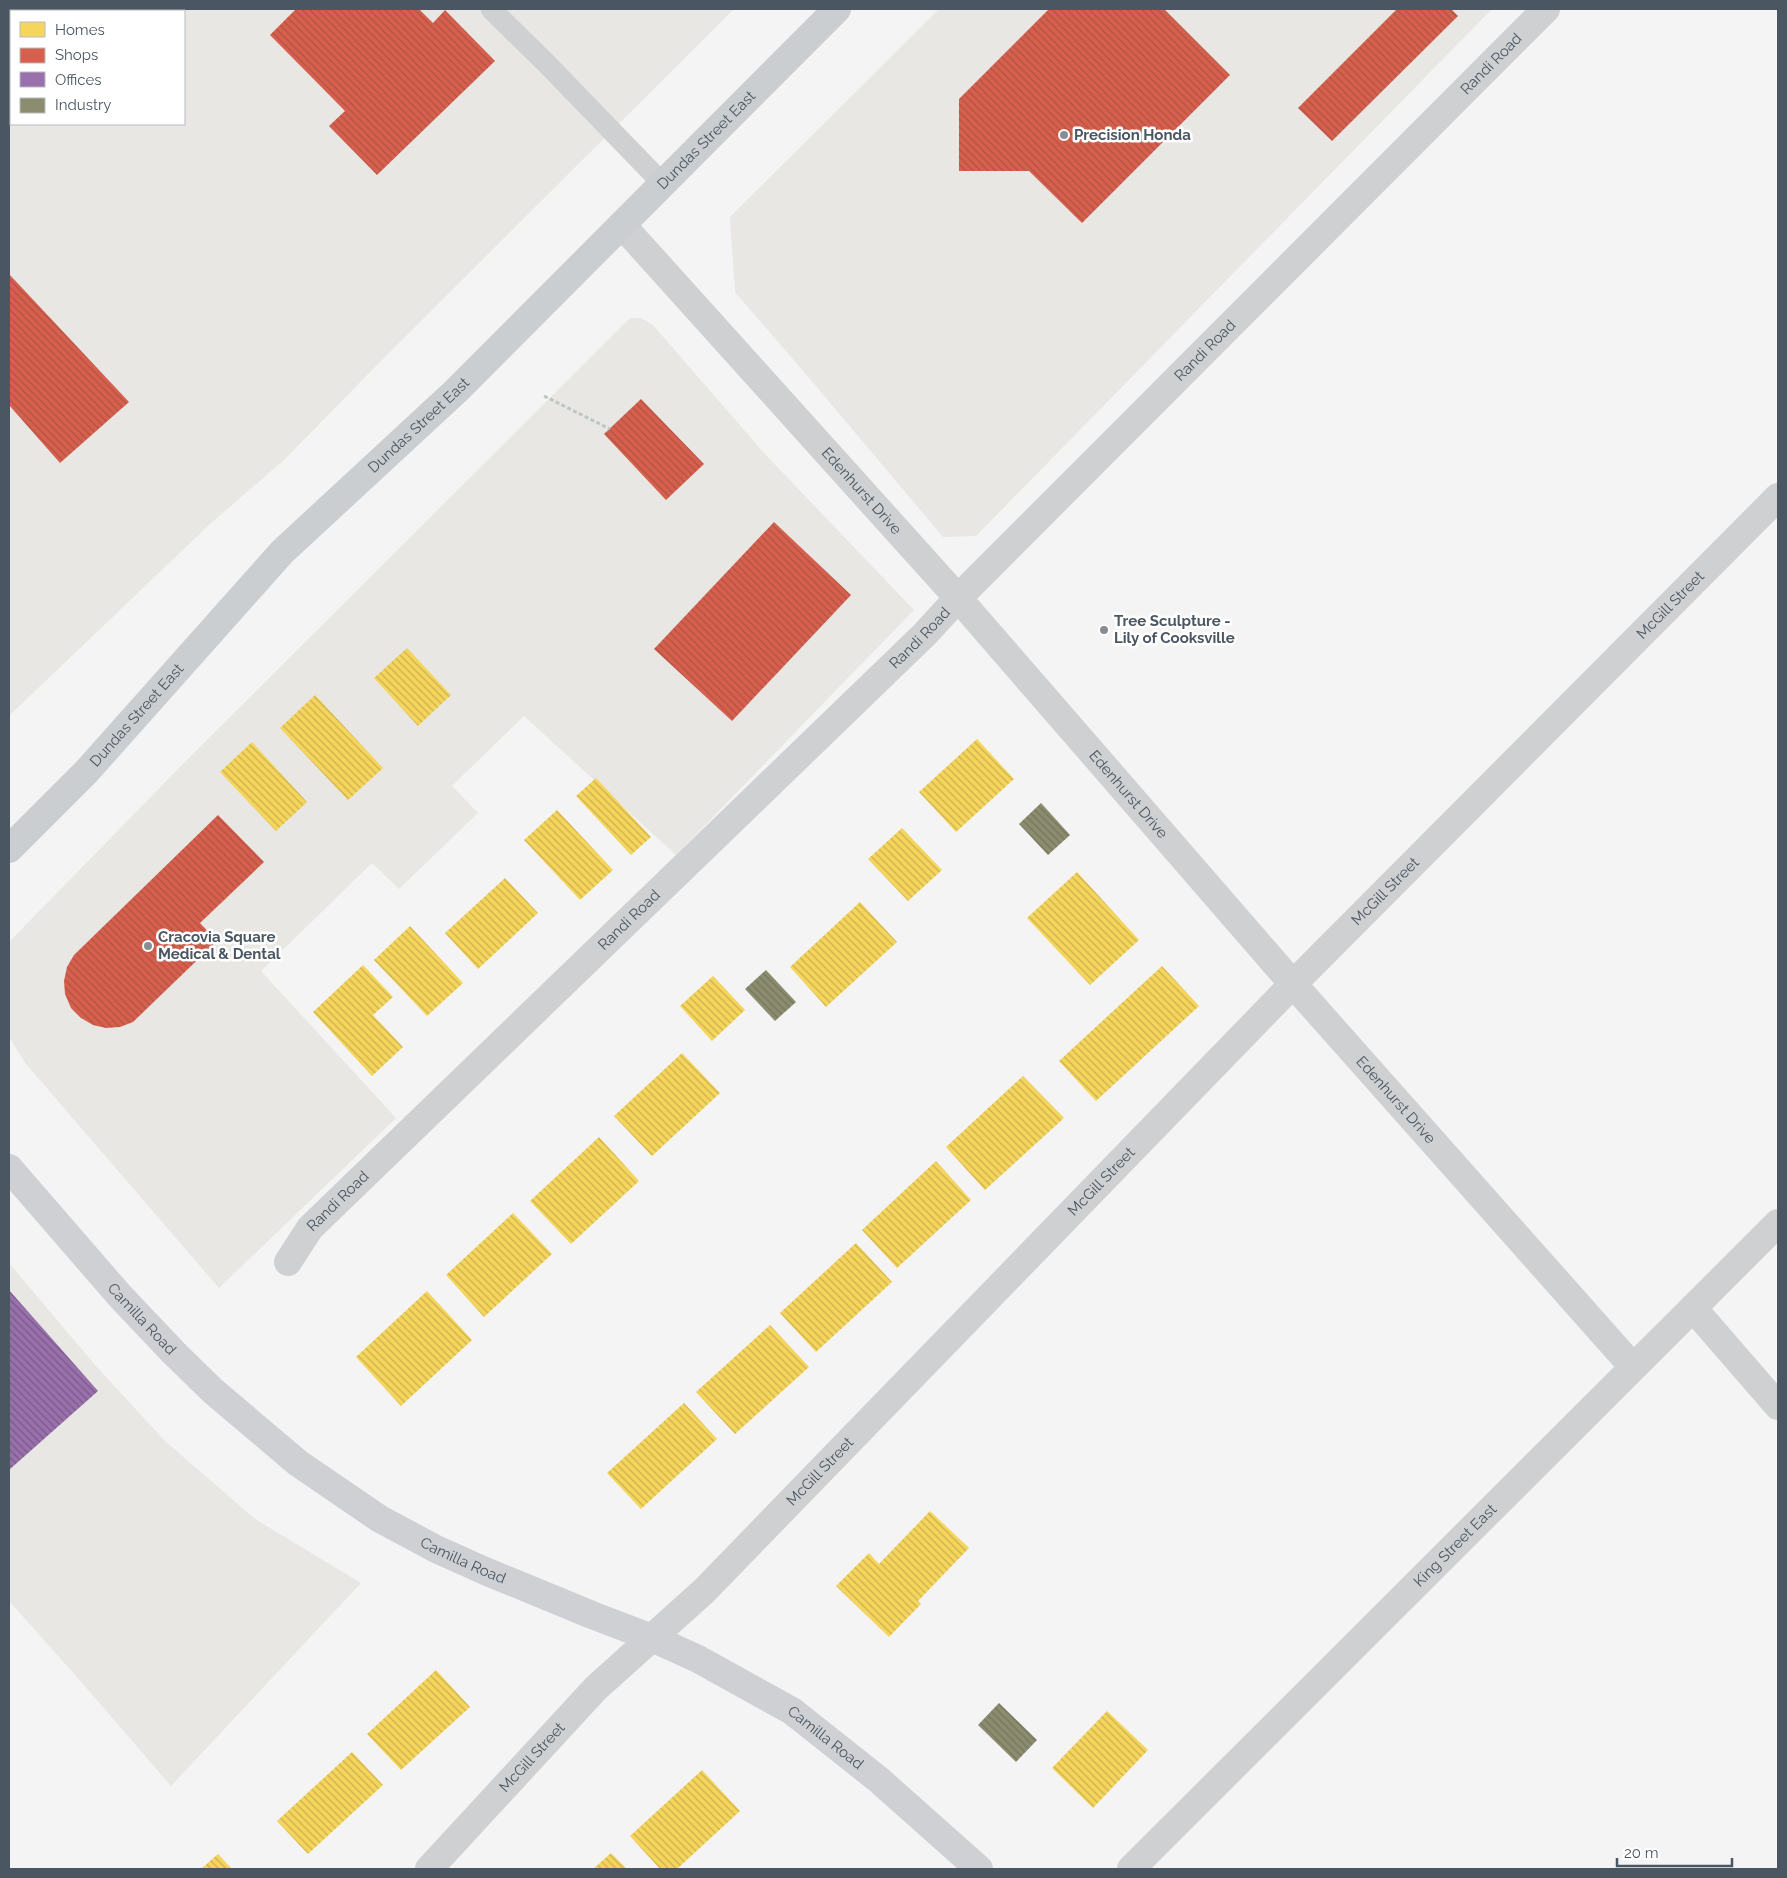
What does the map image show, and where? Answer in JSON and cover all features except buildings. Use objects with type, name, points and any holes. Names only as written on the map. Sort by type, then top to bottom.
[{"type":"main road","name":"Dundas Street East","points":[[9,849],[87,771],[282,552],[456,391],[837,9]]},
{"type":"street","name":"Randi Road","points":[[288,1262],[310,1228],[925,634],[958,598],[1546,9]]},
{"type":"street","name":"Edenhurst Drive","points":[[622,225],[958,598],[1293,984],[1633,1367]]},
{"type":"street","name":"McGill Street","points":[[429,1869],[596,1688],[710,1584],[1293,984],[1778,497]]},
{"type":"street","name":"Camilla Road","points":[[9,1168],[120,1296],[174,1353],[212,1391],[298,1463],[380,1519],[436,1548],[485,1572],[592,1616],[652,1638],[698,1659],[792,1711],[879,1780],[979,1869]]},
{"type":"street","name":"King Street East","points":[[1131,1869],[1778,1223]]},
{"type":"street","points":[[1693,1308],[1778,1406]]},
{"type":"street","points":[[879,1780],[930,1838],[954,1869]]},
{"type":"lane","points":[[492,9],[663,184]]},
{"type":"path","points":[[544,396],[610,429]]},
{"type":"shaded area","points":[[9,9],[734,9],[284,460],[211,523],[9,716]]},
{"type":"shaded area","points":[[939,9],[1492,9],[976,536],[943,537],[735,292],[730,217]]},
{"type":"shaded area","points":[[630,318],[641,318],[653,325],[764,453],[914,610],[676,855],[524,716],[452,786],[478,813],[399,889],[372,863],[261,971],[396,1118],[219,1288],[26,1064],[9,1037],[9,942],[181,766]]},
{"type":"shaded area","points":[[9,1263],[95,1365],[165,1441],[255,1519],[361,1583],[171,1786],[9,1601]]},
{"type":"place","name":"Precision Honda","points":[[1064,135]]},
{"type":"place","name":"Tree Sculpture - Lily of Cooksville","points":[[1104,630]]},
{"type":"place","name":"Cracovia Square Medical & Dental","points":[[148,946]]}]
